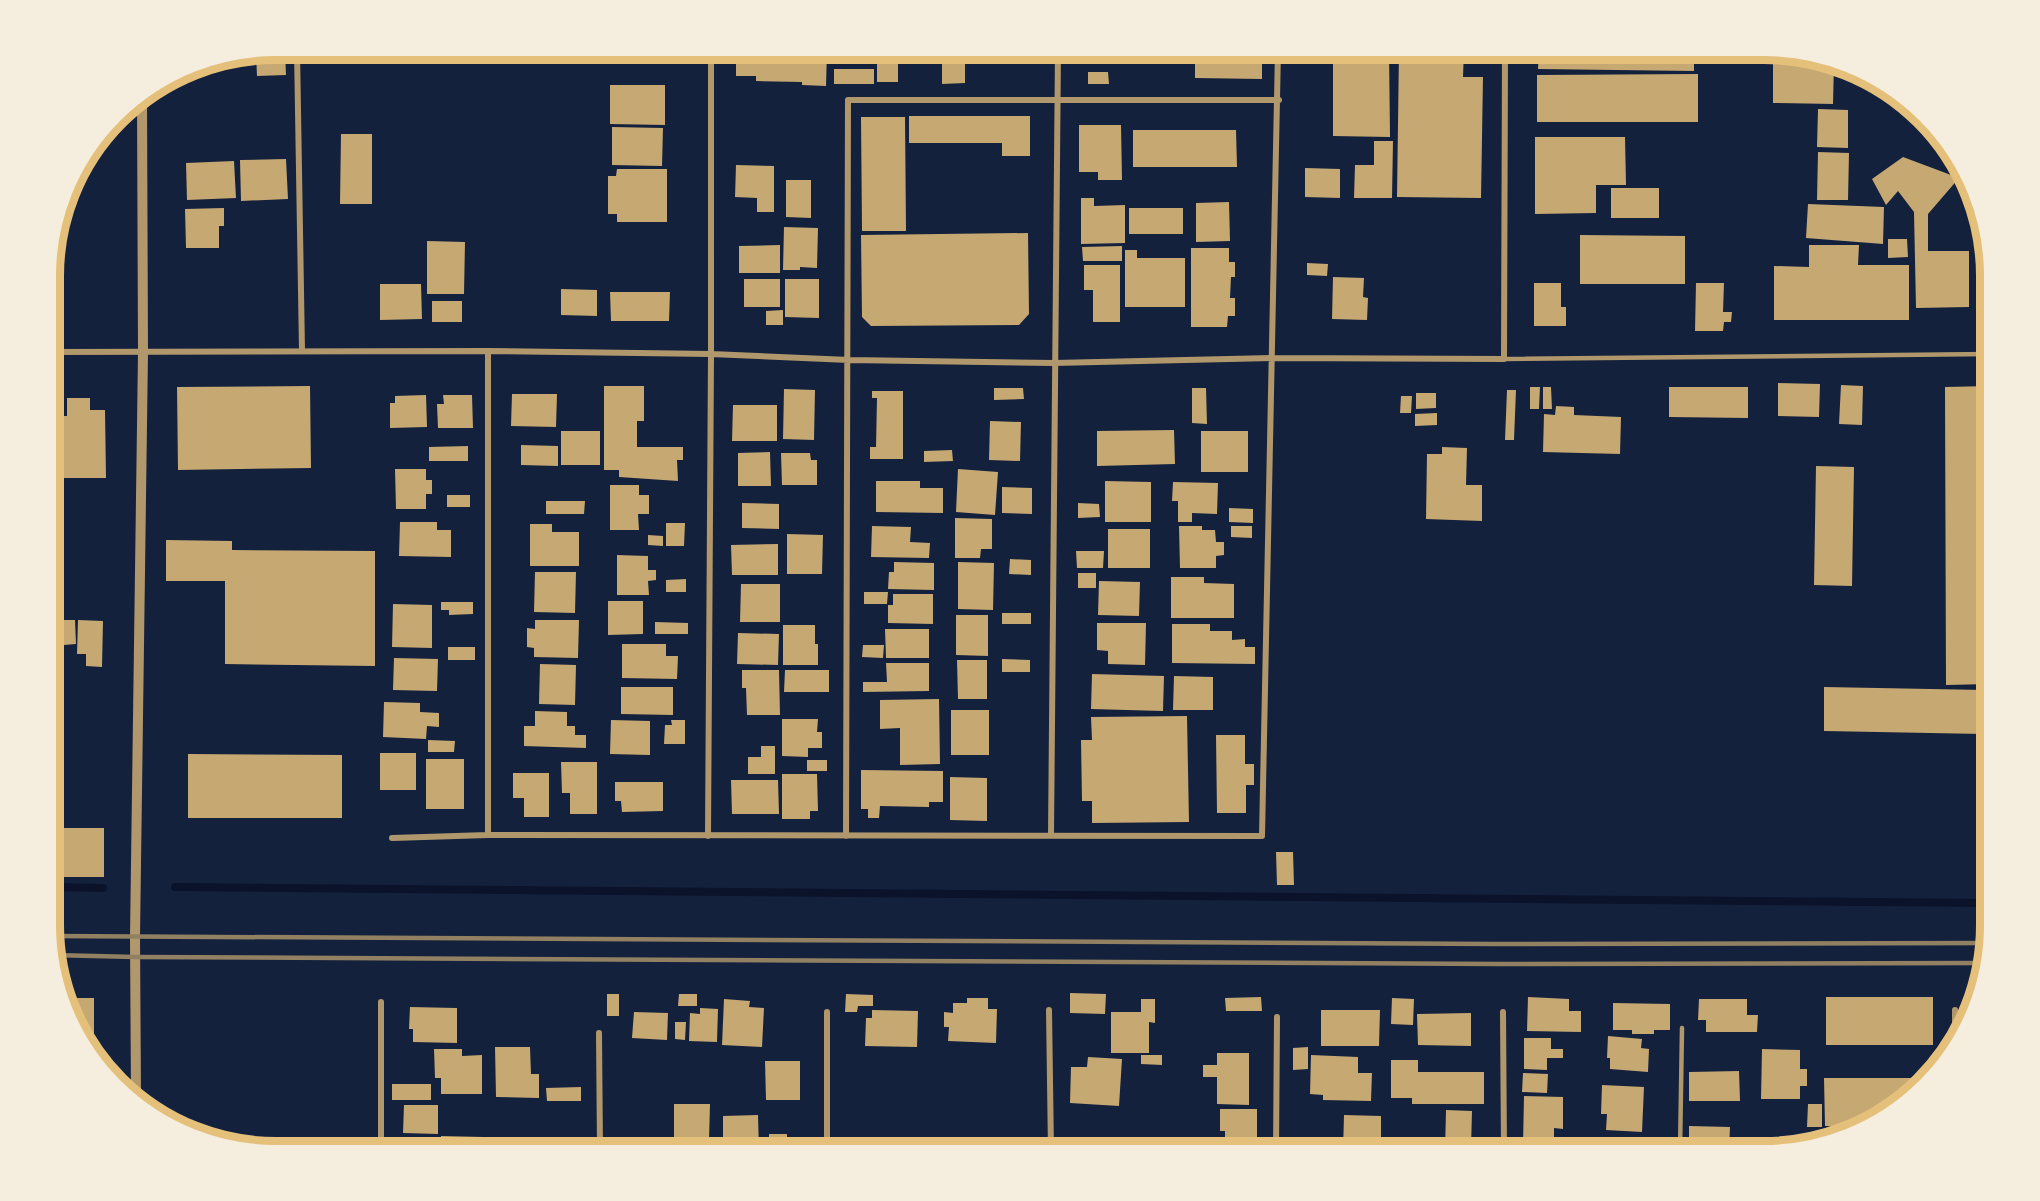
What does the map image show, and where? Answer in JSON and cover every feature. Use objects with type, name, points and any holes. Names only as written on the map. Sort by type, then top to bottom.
[{"type":"street","points":[[297,60],[302,351]]},
{"type":"street","points":[[708,836],[711,60]]},
{"type":"street","points":[[1051,836],[1058,60]]},
{"type":"street","points":[[392,838],[488,835],[1262,836],[1278,60]]},
{"type":"street","points":[[60,352],[488,351],[1054,363],[1273,358],[1504,359],[1505,60]]},
{"type":"street","points":[[846,836],[848,100],[1279,100]]},
{"type":"street","points":[[136,1089],[135,937],[143,352],[142,107]]},
{"type":"street","points":[[488,351],[488,835]]},
{"type":"street","points":[[381,1002],[381,1141]]},
{"type":"street","points":[[1049,1010],[1051,1141]]},
{"type":"street","points":[[1955,1010],[1955,1026]]},
{"type":"street","points":[[827,1012],[827,1141]]},
{"type":"street","points":[[1503,1012],[1504,1141]]},
{"type":"street","points":[[1276,1141],[1277,1017]]},
{"type":"street","points":[[598,1033],[600,1141]]},
{"type":"lane","points":[[1504,359],[1980,354]]},
{"type":"lane","points":[[1680,1141],[1682,1028]]},
{"type":"building","points":[[285,60],[286,75],[257,76],[256,61]]},
{"type":"building","points":[[736,60],[827,60],[826,86],[802,85],[802,82],[756,81],[756,76],[736,76]]},
{"type":"building","points":[[877,60],[898,60],[898,82],[877,82]]},
{"type":"building","points":[[902,60],[936,60],[936,64],[902,64]]},
{"type":"building","points":[[942,60],[965,60],[965,83],[942,84]]},
{"type":"building","points":[[1195,60],[1262,60],[1262,79],[1195,78]]},
{"type":"building","points":[[1333,60],[1389,60],[1390,137],[1333,136]]},
{"type":"building","points":[[1399,60],[1464,60],[1463,77],[1483,77],[1481,198],[1397,197]]},
{"type":"building","points":[[1538,60],[1694,60],[1694,71],[1538,69]]},
{"type":"building","points":[[1773,60],[1806,64],[1834,71],[1833,104],[1773,103]]},
{"type":"building","points":[[834,69],[874,69],[874,84],[834,84]]},
{"type":"building","points":[[1088,72],[1108,72],[1109,84],[1088,84]]},
{"type":"building","points":[[1698,74],[1698,122],[1537,122],[1537,75]]},
{"type":"building","points":[[610,85],[665,85],[665,125],[610,124]]},
{"type":"building","points":[[1818,109],[1848,110],[1848,148],[1817,147]]},
{"type":"building","points":[[909,116],[1030,116],[1030,156],[1002,156],[1002,143],[909,143]]},
{"type":"building","points":[[861,117],[905,117],[906,231],[862,231]]},
{"type":"building","points":[[1079,125],[1121,125],[1122,180],[1098,180],[1098,172],[1079,172]]},
{"type":"building","points":[[612,127],[663,128],[662,166],[612,165]]},
{"type":"building","points":[[1133,130],[1236,130],[1237,167],[1133,167]]},
{"type":"building","points":[[341,134],[372,134],[372,204],[340,204]]},
{"type":"building","points":[[1535,137],[1625,137],[1626,185],[1596,185],[1596,213],[1535,214]]},
{"type":"building","points":[[1374,141],[1393,141],[1392,198],[1354,198],[1355,165],[1374,165]]},
{"type":"building","points":[[1818,152],[1849,153],[1848,200],[1817,200]]},
{"type":"building","points":[[1903,157],[1956,177],[1957,180],[1928,214],[1928,251],[1969,251],[1969,307],[1916,308],[1914,212],[1898,191],[1886,205],[1872,179]]},
{"type":"building","points":[[286,159],[288,199],[241,201],[240,160]]},
{"type":"building","points":[[234,161],[236,198],[187,200],[186,163]]},
{"type":"building","points":[[736,165],[774,166],[774,212],[757,212],[757,198],[735,197]]},
{"type":"building","points":[[1305,168],[1340,169],[1340,198],[1305,197]]},
{"type":"building","points":[[617,169],[667,169],[667,222],[617,222],[617,214],[608,214],[608,176],[616,176]]},
{"type":"building","points":[[786,180],[811,180],[811,218],[786,217]]},
{"type":"building","points":[[1611,188],[1659,188],[1659,218],[1611,218]]},
{"type":"building","points":[[1081,198],[1094,198],[1094,206],[1125,205],[1125,243],[1081,244]]},
{"type":"building","points":[[1229,202],[1230,241],[1196,242],[1196,203]]},
{"type":"building","points":[[1808,204],[1884,207],[1883,244],[1806,238]]},
{"type":"building","points":[[224,208],[224,226],[219,226],[219,248],[186,248],[185,209]]},
{"type":"building","points":[[1129,208],[1183,208],[1183,234],[1129,234]]},
{"type":"building","points":[[784,227],[818,228],[817,268],[800,267],[800,270],[783,270]]},
{"type":"building","points":[[1028,233],[1029,314],[1019,325],[871,326],[862,317],[861,235]]},
{"type":"building","points":[[1580,235],[1685,236],[1685,284],[1580,284]]},
{"type":"building","points":[[1888,239],[1907,239],[1908,257],[1888,258]]},
{"type":"building","points":[[427,241],[465,242],[464,294],[427,294]]},
{"type":"building","points":[[780,245],[780,273],[739,273],[739,246]]},
{"type":"building","points":[[1809,245],[1859,245],[1858,265],[1909,265],[1909,320],[1774,320],[1774,266],[1809,267]]},
{"type":"building","points":[[1122,246],[1122,261],[1083,261],[1082,247]]},
{"type":"building","points":[[1191,248],[1229,248],[1229,262],[1235,262],[1235,277],[1231,277],[1230,298],[1235,298],[1235,316],[1228,316],[1227,327],[1191,327]]},
{"type":"building","points":[[1125,250],[1137,250],[1137,258],[1185,258],[1185,307],[1125,307]]},
{"type":"building","points":[[1307,263],[1328,264],[1327,276],[1307,275]]},
{"type":"building","points":[[1084,265],[1120,265],[1120,322],[1093,322],[1093,290],[1084,290]]},
{"type":"building","points":[[1333,277],[1364,278],[1363,297],[1368,298],[1367,320],[1332,319]]},
{"type":"building","points":[[744,279],[780,279],[780,307],[744,307]]},
{"type":"building","points":[[785,279],[819,279],[819,318],[785,317]]},
{"type":"building","points":[[1534,283],[1561,283],[1561,307],[1566,307],[1566,326],[1534,326]]},
{"type":"building","points":[[1696,283],[1724,283],[1723,312],[1732,312],[1731,322],[1724,322],[1723,331],[1695,331]]},
{"type":"building","points":[[380,284],[421,284],[422,319],[380,320]]},
{"type":"building","points":[[561,289],[597,290],[597,316],[561,315]]},
{"type":"building","points":[[610,292],[670,292],[669,321],[611,321]]},
{"type":"building","points":[[432,301],[462,301],[462,322],[432,322]]},
{"type":"building","points":[[783,310],[783,325],[766,325],[766,311]]},
{"type":"building","points":[[1778,383],[1820,384],[1819,417],[1778,416]]},
{"type":"building","points":[[1841,385],[1863,386],[1862,425],[1839,424]]},
{"type":"building","points":[[310,386],[311,468],[178,470],[177,387]]},
{"type":"building","points":[[604,386],[644,386],[644,421],[637,421],[637,447],[683,447],[683,460],[677,460],[678,481],[619,477],[619,470],[604,470]]},
{"type":"building","points":[[1980,386],[1980,684],[1946,685],[1945,387]]},
{"type":"building","points":[[1530,387],[1540,387],[1539,409],[1530,409]]},
{"type":"building","points":[[1543,387],[1551,387],[1552,409],[1543,409]]},
{"type":"building","points":[[1669,387],[1748,387],[1748,418],[1669,417]]},
{"type":"building","points":[[994,388],[1023,388],[1024,399],[994,400]]},
{"type":"building","points":[[1192,388],[1206,388],[1207,424],[1192,423]]},
{"type":"building","points":[[784,389],[815,390],[814,440],[783,439]]},
{"type":"building","points":[[1507,390],[1516,390],[1514,440],[1505,440]]},
{"type":"building","points":[[872,391],[903,391],[903,459],[870,459],[870,447],[876,447],[877,398],[872,398]]},
{"type":"building","points":[[1416,393],[1436,393],[1436,408],[1416,409]]},
{"type":"building","points":[[512,394],[557,394],[556,427],[511,426]]},
{"type":"building","points":[[426,395],[427,427],[390,428],[390,403],[395,403],[395,396]]},
{"type":"building","points":[[443,395],[472,395],[473,428],[438,428],[437,404],[444,404]]},
{"type":"building","points":[[1401,396],[1412,396],[1411,413],[1400,413]]},
{"type":"building","points":[[67,398],[90,398],[90,410],[105,410],[106,478],[60,478],[60,416],[67,416]]},
{"type":"building","points":[[733,405],[777,405],[777,441],[732,441]]},
{"type":"building","points":[[1556,406],[1574,407],[1574,415],[1621,417],[1620,454],[1543,452],[1544,414],[1555,415]]},
{"type":"building","points":[[1437,413],[1437,425],[1415,426],[1415,414]]},
{"type":"building","points":[[990,421],[1021,422],[1020,461],[989,460]]},
{"type":"building","points":[[1174,430],[1175,464],[1097,466],[1097,431]]},
{"type":"building","points":[[561,431],[600,431],[600,465],[561,465]]},
{"type":"building","points":[[1201,431],[1248,431],[1248,472],[1201,472]]},
{"type":"building","points":[[521,445],[558,446],[558,466],[521,465]]},
{"type":"building","points":[[468,446],[468,461],[429,461],[429,447]]},
{"type":"building","points":[[1442,447],[1467,448],[1466,485],[1482,485],[1482,521],[1426,519],[1427,454],[1442,454]]},
{"type":"building","points":[[952,450],[953,461],[924,462],[924,451]]},
{"type":"building","points":[[770,452],[771,486],[738,486],[738,453]]},
{"type":"building","points":[[781,453],[810,453],[811,460],[817,460],[817,485],[782,485]]},
{"type":"building","points":[[1816,466],[1854,467],[1852,586],[1814,585]]},
{"type":"building","points":[[395,469],[426,469],[426,480],[432,480],[432,494],[426,494],[426,509],[396,509]]},
{"type":"building","points":[[958,469],[998,472],[995,515],[956,512]]},
{"type":"building","points":[[876,481],[920,481],[920,488],[943,488],[943,513],[876,512]]},
{"type":"building","points":[[1105,481],[1151,482],[1151,522],[1105,522]]},
{"type":"building","points":[[1173,482],[1218,483],[1217,514],[1192,513],[1192,522],[1178,522],[1178,501],[1172,501]]},
{"type":"building","points":[[610,485],[639,485],[639,495],[649,495],[649,514],[638,514],[639,530],[610,530]]},
{"type":"building","points":[[1002,487],[1032,488],[1032,514],[1002,513]]},
{"type":"building","points":[[447,495],[470,495],[470,507],[447,507]]},
{"type":"building","points":[[546,501],[585,501],[584,514],[546,514]]},
{"type":"building","points":[[742,503],[779,504],[779,529],[742,528]]},
{"type":"building","points":[[1078,503],[1099,504],[1100,517],[1078,518]]},
{"type":"building","points":[[1229,508],[1253,509],[1253,523],[1229,522]]},
{"type":"building","points":[[955,518],[992,519],[992,549],[981,549],[980,558],[955,558]]},
{"type":"building","points":[[400,522],[437,522],[437,530],[451,530],[451,557],[399,556]]},
{"type":"building","points":[[666,523],[685,523],[684,546],[666,546]]},
{"type":"building","points":[[530,524],[552,524],[552,532],[579,532],[579,566],[530,566]]},
{"type":"building","points":[[872,526],[911,527],[910,542],[930,543],[929,558],[871,557]]},
{"type":"building","points":[[1179,526],[1202,526],[1202,530],[1215,530],[1216,542],[1224,542],[1224,555],[1216,556],[1216,568],[1180,568]]},
{"type":"building","points":[[1231,526],[1252,526],[1252,538],[1231,537]]},
{"type":"building","points":[[1108,529],[1150,529],[1150,568],[1108,568]]},
{"type":"building","points":[[787,534],[823,535],[822,574],[787,574]]},
{"type":"building","points":[[648,535],[663,536],[663,546],[648,545]]},
{"type":"building","points":[[166,540],[232,541],[232,550],[375,551],[375,666],[225,664],[225,581],[166,581]]},
{"type":"building","points":[[778,544],[778,575],[732,575],[731,545]]},
{"type":"building","points":[[1076,551],[1104,551],[1103,568],[1077,568]]},
{"type":"building","points":[[617,555],[648,556],[648,570],[656,570],[656,580],[648,581],[649,595],[617,595]]},
{"type":"building","points":[[1010,559],[1031,560],[1031,575],[1009,574]]},
{"type":"building","points":[[894,562],[934,563],[934,590],[888,589],[889,572],[894,572]]},
{"type":"building","points":[[958,562],[994,563],[993,610],[958,609]]},
{"type":"building","points":[[535,572],[576,572],[575,613],[534,612]]},
{"type":"building","points":[[1078,573],[1096,573],[1096,588],[1078,588]]},
{"type":"building","points":[[1171,577],[1204,577],[1204,583],[1234,584],[1234,618],[1171,618]]},
{"type":"building","points":[[686,579],[686,592],[666,592],[666,580]]},
{"type":"building","points":[[1099,581],[1140,582],[1139,616],[1098,615]]},
{"type":"building","points":[[741,584],[780,584],[780,622],[740,622]]},
{"type":"building","points":[[864,592],[888,592],[887,604],[864,604]]},
{"type":"building","points":[[893,594],[933,594],[933,624],[888,623],[888,605],[893,605]]},
{"type":"building","points":[[608,601],[643,601],[643,634],[608,635]]},
{"type":"building","points":[[441,602],[473,602],[473,614],[449,615],[449,610],[441,610]]},
{"type":"building","points":[[393,604],[432,605],[432,648],[392,647]]},
{"type":"building","points":[[1002,613],[1031,613],[1031,624],[1002,624]]},
{"type":"building","points":[[956,615],[988,615],[988,656],[956,655]]},
{"type":"building","points":[[63,620],[75,620],[76,644],[64,645]]},
{"type":"building","points":[[78,620],[103,621],[102,667],[86,666],[86,654],[77,654]]},
{"type":"building","points":[[535,620],[579,620],[578,658],[534,657],[534,648],[527,647],[527,628],[535,629]]},
{"type":"building","points":[[655,622],[688,623],[688,634],[655,634]]},
{"type":"building","points":[[1097,623],[1146,623],[1145,665],[1108,664],[1108,651],[1097,650]]},
{"type":"building","points":[[1172,624],[1210,624],[1210,631],[1232,631],[1232,640],[1245,639],[1245,647],[1255,647],[1255,664],[1172,663]]},
{"type":"building","points":[[783,625],[815,625],[818,665],[783,665]]},
{"type":"building","points":[[885,629],[929,629],[929,658],[886,658]]},
{"type":"building","points":[[738,633],[779,634],[778,665],[737,664]]},
{"type":"building","points":[[622,644],[666,644],[666,656],[678,656],[677,679],[622,678]]},
{"type":"building","points":[[863,645],[884,645],[883,658],[862,657]]},
{"type":"building","points":[[448,647],[475,647],[475,660],[448,660]]},
{"type":"building","points":[[394,658],[438,659],[437,691],[393,690]]},
{"type":"building","points":[[1002,659],[1030,660],[1030,672],[1002,672]]},
{"type":"building","points":[[957,660],[987,660],[987,699],[958,699]]},
{"type":"building","points":[[886,663],[929,663],[929,691],[863,692],[863,682],[887,682]]},
{"type":"building","points":[[540,664],[576,665],[575,705],[539,704]]},
{"type":"building","points":[[742,670],[779,670],[780,715],[747,715],[746,688],[742,688]]},
{"type":"building","points":[[785,670],[829,670],[829,692],[784,692]]},
{"type":"building","points":[[1092,674],[1164,676],[1163,711],[1091,709]]},
{"type":"building","points":[[1174,676],[1213,677],[1213,710],[1173,710]]},
{"type":"building","points":[[621,687],[673,687],[673,715],[621,714]]},
{"type":"building","points":[[1824,687],[1980,690],[1980,734],[1824,731]]},
{"type":"building","points":[[939,699],[940,764],[900,765],[900,728],[880,729],[880,700]]},
{"type":"building","points":[[384,702],[420,703],[420,712],[439,713],[439,727],[427,726],[426,739],[383,737]]},
{"type":"building","points":[[951,710],[989,710],[989,755],[951,755]]},
{"type":"building","points":[[535,711],[567,712],[567,726],[575,726],[575,735],[586,735],[586,748],[524,746],[524,726],[535,726]]},
{"type":"building","points":[[1187,716],[1189,822],[1092,823],[1092,801],[1082,801],[1081,740],[1092,740],[1091,717]]},
{"type":"building","points":[[782,719],[818,719],[817,732],[822,732],[822,748],[808,748],[808,757],[782,756]]},
{"type":"building","points":[[611,720],[650,721],[650,755],[610,754]]},
{"type":"building","points":[[671,720],[685,720],[685,744],[664,744],[665,725],[672,725]]},
{"type":"building","points":[[1216,735],[1245,735],[1245,764],[1254,764],[1254,785],[1246,785],[1246,813],[1217,813]]},
{"type":"building","points":[[428,740],[455,741],[454,752],[428,752]]},
{"type":"building","points":[[761,746],[775,746],[775,774],[748,774],[748,757],[761,757]]},
{"type":"building","points":[[380,753],[416,753],[416,790],[380,790]]},
{"type":"building","points":[[188,754],[342,755],[342,818],[188,818]]},
{"type":"building","points":[[426,759],[464,759],[464,809],[426,809]]},
{"type":"building","points":[[807,760],[827,760],[827,771],[807,771]]},
{"type":"building","points":[[561,762],[597,762],[597,814],[570,814],[570,793],[562,793]]},
{"type":"building","points":[[861,770],[943,771],[943,802],[929,802],[929,807],[880,806],[879,818],[868,818],[868,809],[861,809]]},
{"type":"building","points":[[513,773],[549,773],[549,817],[524,817],[524,798],[513,798]]},
{"type":"building","points":[[782,774],[817,774],[818,811],[810,811],[810,819],[782,819]]},
{"type":"building","points":[[950,777],[987,778],[987,821],[950,820]]},
{"type":"building","points":[[731,780],[778,780],[779,814],[732,814]]},
{"type":"building","points":[[615,782],[663,782],[663,811],[622,812],[621,801],[615,801]]},
{"type":"building","points":[[60,828],[104,828],[104,877],[60,877]]},
{"type":"building","points":[[1276,852],[1293,852],[1294,885],[1277,885]]},
{"type":"building","points":[[1070,993],[1106,994],[1105,1014],[1070,1013]]},
{"type":"building","points":[[607,994],[619,994],[619,1016],[607,1016]]},
{"type":"building","points":[[679,994],[697,994],[697,1006],[678,1006]]},
{"type":"building","points":[[846,994],[873,995],[873,1006],[858,1006],[857,1012],[845,1012]]},
{"type":"building","points":[[1261,997],[1262,1011],[1226,1011],[1225,998]]},
{"type":"building","points":[[1528,997],[1569,999],[1569,1011],[1581,1011],[1581,1032],[1527,1031]]},
{"type":"building","points":[[1826,997],[1933,997],[1933,1045],[1826,1045]]},
{"type":"building","points":[[72,998],[94,998],[94,1042]]},
{"type":"building","points":[[967,998],[988,998],[988,1009],[997,1009],[996,1043],[948,1041],[949,1027],[944,1027],[944,1012],[953,1013],[953,1003],[967,1003]]},
{"type":"building","points":[[1392,998],[1414,999],[1413,1025],[1391,1024]]},
{"type":"building","points":[[724,999],[750,1001],[749,1007],[764,1008],[762,1047],[722,1045]]},
{"type":"building","points":[[1141,999],[1155,999],[1155,1023],[1149,1022],[1149,1053],[1111,1053],[1111,1012],[1141,1012]]},
{"type":"building","points":[[1699,999],[1747,999],[1747,1015],[1758,1015],[1757,1032],[1706,1032],[1706,1020],[1698,1020]]},
{"type":"building","points":[[1613,1003],[1670,1004],[1670,1030],[1654,1030],[1654,1034],[1632,1034],[1632,1030],[1613,1030]]},
{"type":"building","points":[[410,1007],[457,1008],[457,1043],[413,1042],[413,1029],[409,1029]]},
{"type":"building","points":[[700,1008],[718,1009],[717,1042],[689,1041],[690,1013],[700,1014]]},
{"type":"building","points":[[872,1010],[918,1011],[917,1047],[865,1046],[866,1018],[872,1018]]},
{"type":"building","points":[[1321,1010],[1380,1010],[1379,1046],[1321,1046]]},
{"type":"building","points":[[634,1012],[668,1013],[667,1040],[632,1038]]},
{"type":"building","points":[[1471,1013],[1471,1046],[1418,1045],[1417,1014]]},
{"type":"building","points":[[675,1022],[686,1022],[685,1040],[675,1039]]},
{"type":"building","points":[[1608,1036],[1642,1039],[1641,1048],[1649,1049],[1648,1072],[1610,1069],[1610,1058],[1607,1058]]},
{"type":"building","points":[[1524,1038],[1551,1038],[1551,1049],[1563,1049],[1563,1058],[1547,1058],[1547,1070],[1524,1069]]},
{"type":"building","points":[[495,1047],[530,1047],[531,1074],[539,1074],[539,1098],[496,1097]]},
{"type":"building","points":[[1308,1047],[1308,1069],[1293,1070],[1293,1048]]},
{"type":"building","points":[[434,1049],[462,1049],[462,1056],[482,1055],[482,1094],[441,1094],[441,1078],[435,1078]]},
{"type":"building","points":[[1762,1049],[1800,1050],[1800,1069],[1807,1069],[1807,1086],[1800,1086],[1800,1099],[1761,1099]]},
{"type":"building","points":[[1217,1053],[1249,1053],[1249,1105],[1217,1104],[1217,1077],[1203,1077],[1203,1065],[1217,1065]]},
{"type":"building","points":[[1141,1055],[1162,1055],[1162,1065],[1141,1064]]},
{"type":"building","points":[[1311,1055],[1358,1057],[1358,1073],[1372,1073],[1371,1101],[1323,1100],[1323,1095],[1310,1094]]},
{"type":"building","points":[[1088,1057],[1122,1059],[1119,1106],[1070,1103],[1071,1067],[1087,1067]]},
{"type":"building","points":[[1391,1060],[1418,1060],[1418,1072],[1484,1072],[1484,1104],[1412,1104],[1412,1098],[1391,1098]]},
{"type":"building","points":[[765,1061],[800,1061],[800,1100],[766,1100]]},
{"type":"building","points":[[1739,1071],[1740,1101],[1689,1101],[1689,1072]]},
{"type":"building","points":[[1523,1073],[1548,1074],[1547,1093],[1522,1092]]},
{"type":"building","points":[[1824,1078],[1917,1078],[1884,1105],[1859,1119],[1844,1126],[1825,1126]]},
{"type":"building","points":[[392,1084],[431,1084],[431,1100],[392,1100]]},
{"type":"building","points":[[1602,1085],[1644,1087],[1642,1132],[1606,1130],[1607,1114],[1601,1114]]},
{"type":"building","points":[[581,1087],[581,1101],[547,1101],[546,1088]]},
{"type":"building","points":[[1524,1096],[1563,1097],[1563,1129],[1554,1128],[1554,1141],[1523,1141]]},
{"type":"building","points":[[674,1104],[710,1104],[709,1140],[674,1139]]},
{"type":"building","points":[[1808,1104],[1822,1104],[1822,1127],[1807,1127]]},
{"type":"building","points":[[404,1105],[438,1105],[438,1134],[403,1133]]},
{"type":"building","points":[[1220,1109],[1257,1109],[1257,1141],[1225,1141],[1225,1131],[1220,1131]]},
{"type":"building","points":[[1446,1110],[1472,1111],[1471,1141],[1445,1141]]},
{"type":"building","points":[[758,1115],[759,1141],[723,1141],[723,1116]]},
{"type":"building","points":[[1344,1115],[1381,1116],[1381,1141],[1343,1141]]},
{"type":"building","points":[[1689,1126],[1730,1127],[1729,1141],[1689,1141]]},
{"type":"building","points":[[769,1134],[787,1134],[787,1141],[769,1141]]},
{"type":"building","points":[[441,1136],[484,1137],[484,1141],[441,1141]]},
{"type":"waterway","points":[[60,887],[103,888]]},
{"type":"waterway","points":[[175,887],[1980,903]]},
{"type":"railway","points":[[60,936],[1495,944],[1979,943]]},
{"type":"railway","points":[[62,955],[1500,964],[1977,963]]}]
